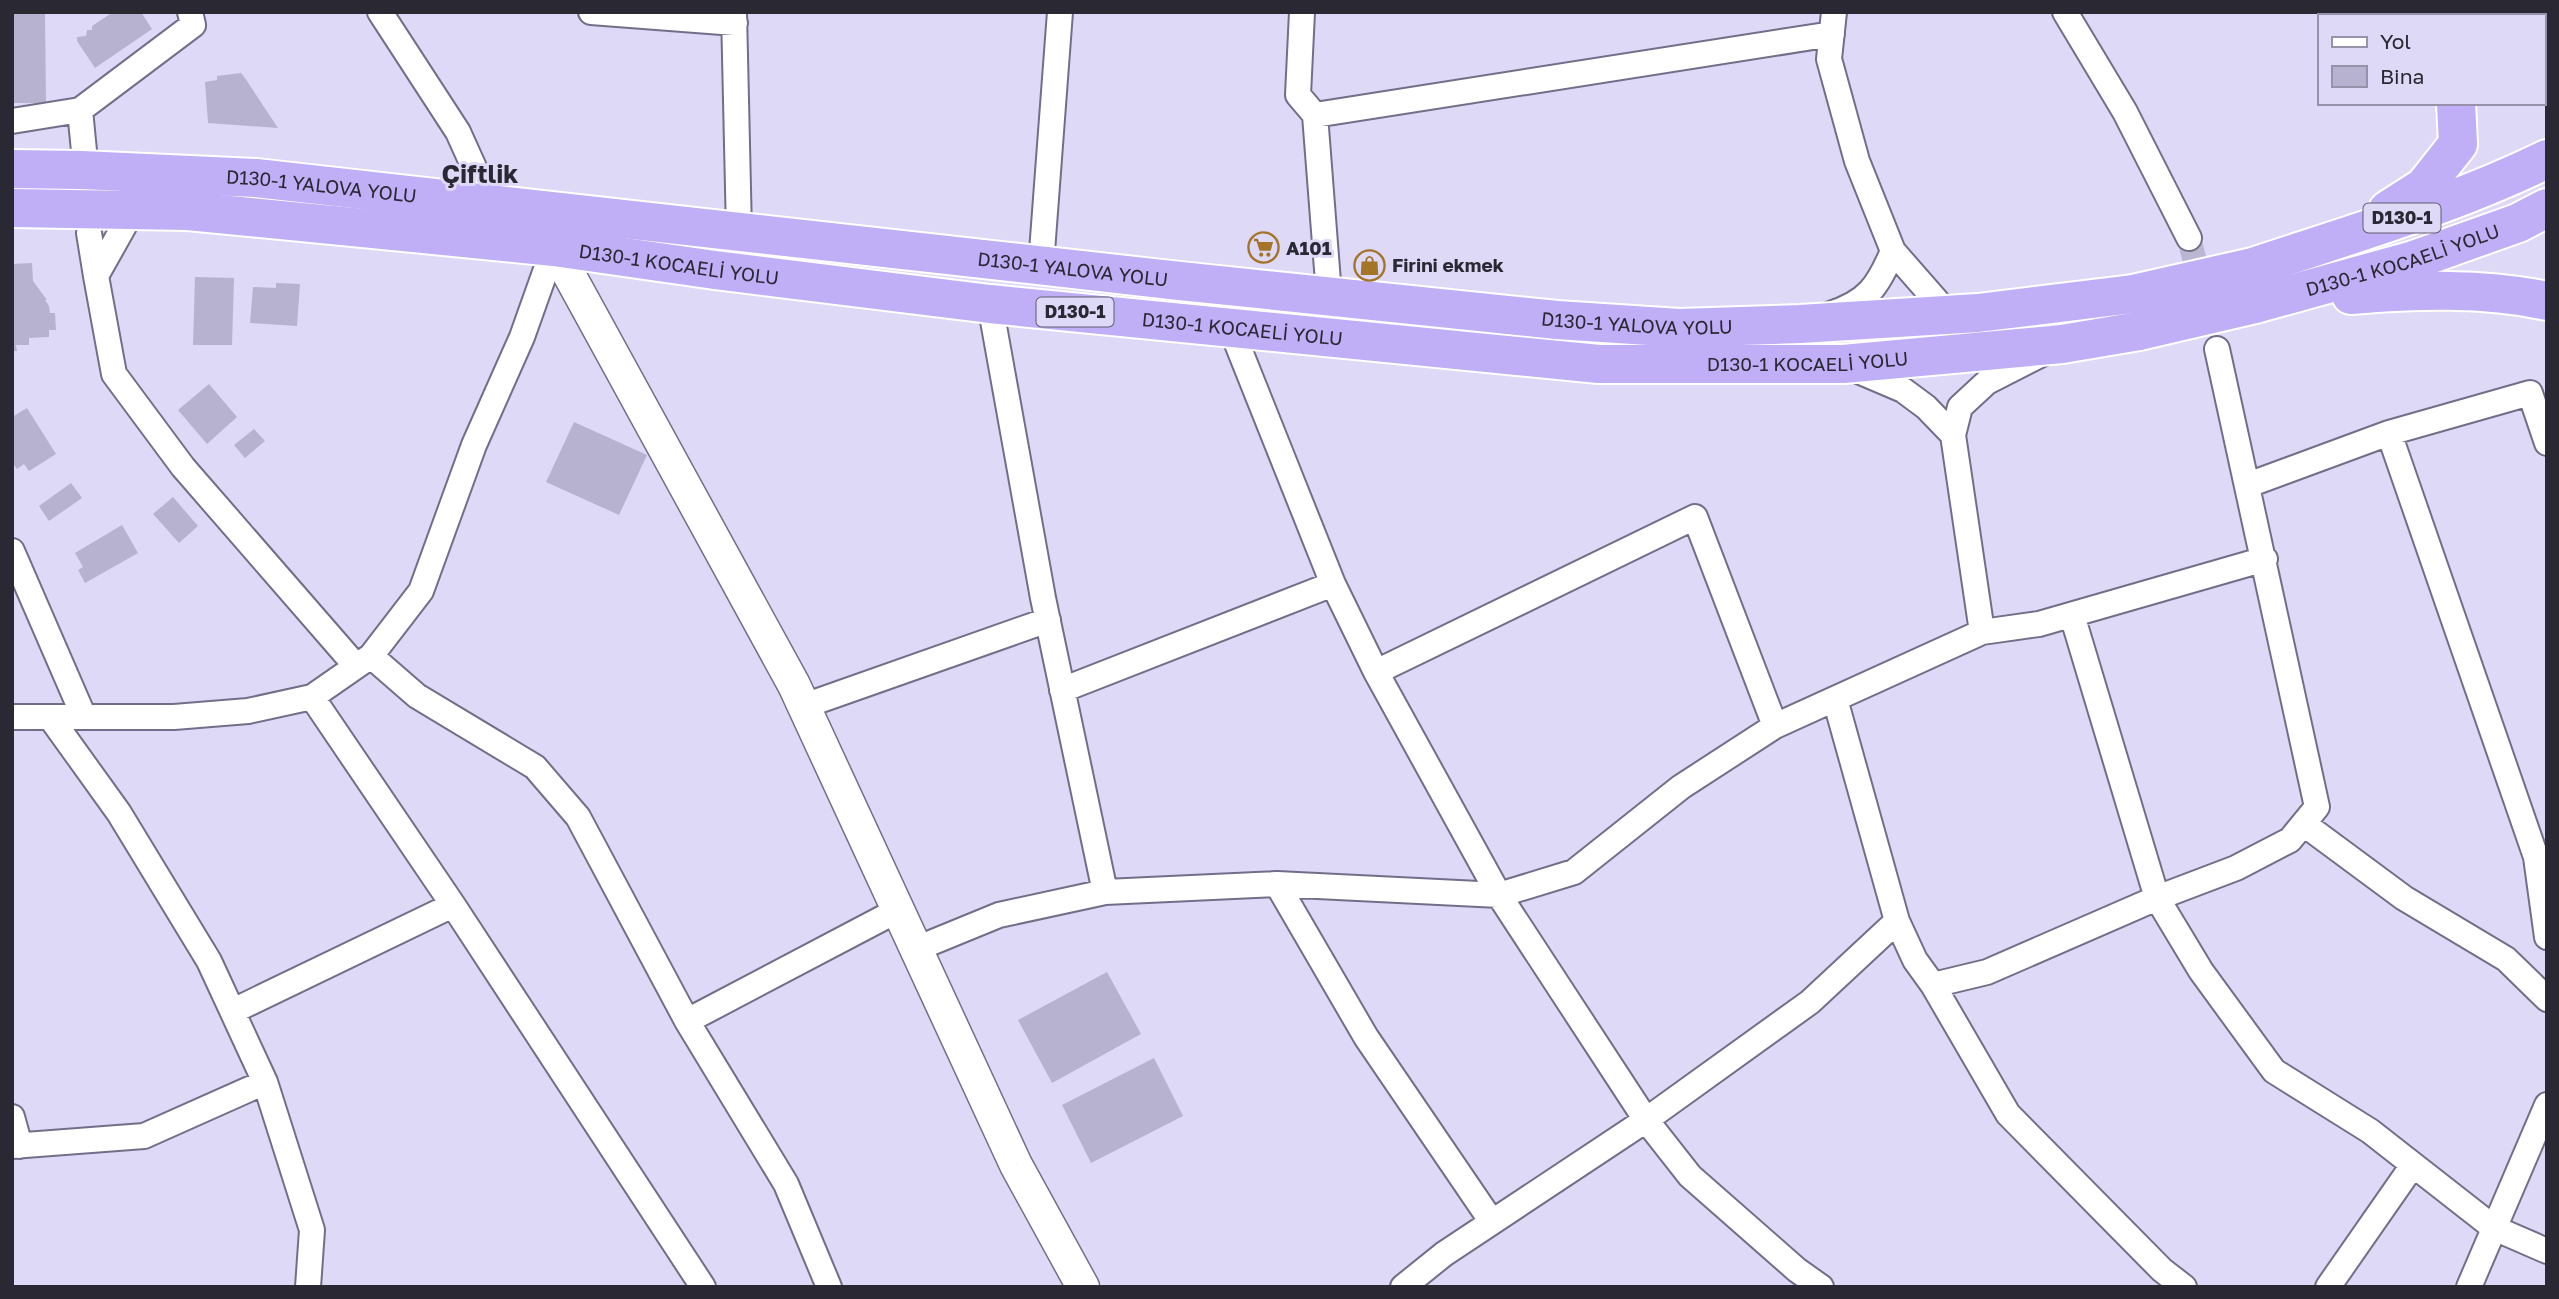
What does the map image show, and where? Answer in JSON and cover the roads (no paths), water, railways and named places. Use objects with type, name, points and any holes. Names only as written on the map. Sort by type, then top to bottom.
[{"type":"highway","points":[[2344,237],[2424,187],[2458,144],[2456,105]]},
{"type":"highway","name":"D130-1","points":[[2136,313],[2259,290],[2344,237],[2499,183],[2547,159]]},
{"type":"highway","name":"D130-1 YALOVA YOLU","points":[[12,169],[256,178],[1557,320],[1679,328],[1949,315],[2136,313]]},
{"type":"highway","name":"D130-1 KOCAELİ YOLU","points":[[12,208],[188,211],[554,247],[990,304],[1599,364],[1843,364],[2063,344],[2136,313]]},
{"type":"highway","name":"D130-1 KOCAELİ YOLU","points":[[2259,290],[2414,260],[2518,223],[2547,208]]},
{"type":"highway","points":[[2259,290],[2414,290],[2520,295],[2547,301]]},
{"type":"street","points":[[12,121],[80,110],[193,25],[190,12]]},
{"type":"street","points":[[380,12],[458,132],[490,203]]},
{"type":"street","points":[[591,12],[734,18],[739,232]]},
{"type":"street","points":[[1041,265],[1060,12]]},
{"type":"street","points":[[1302,12],[1298,95],[1315,115],[1329,295]]},
{"type":"street","points":[[2065,12],[2126,112],[2189,238]]},
{"type":"street","points":[[1315,115],[1833,23],[1829,59],[1857,161],[1894,251],[1949,315]]},
{"type":"street","points":[[80,110],[83,151]]},
{"type":"street","points":[[96,276],[133,210]]},
{"type":"street","points":[[89,233],[114,374],[183,467],[363,661],[535,766],[578,817],[687,1021],[786,1184],[829,1287]]},
{"type":"street","points":[[12,717],[84,718],[248,711],[312,697],[363,661],[421,591],[474,445],[522,337],[554,247]]},
{"type":"street","points":[[554,247],[804,706],[1016,1165],[1083,1287]]},
{"type":"street","points":[[1800,324],[1845,309],[1864,298],[1881,279],[1894,251]]},
{"type":"street","points":[[990,304],[1048,620],[1105,892]]},
{"type":"street","points":[[1230,327],[1333,584],[1376,672],[1499,895],[1646,1120],[1690,1176],[1791,1278],[1821,1287]]},
{"type":"street","points":[[1982,632],[1953,435],[1961,407],[1987,382],[2063,344]]},
{"type":"street","points":[[1933,985],[1987,972],[2246,862],[2290,840],[2317,807],[2217,349]]},
{"type":"street","points":[[1843,364],[1903,390],[1926,407],[1953,435]]},
{"type":"street","points":[[2248,485],[2389,433],[2530,393],[2547,443]]},
{"type":"street","points":[[2389,433],[2541,852],[2547,937]]},
{"type":"street","points":[[1376,672],[1695,517],[1775,726]]},
{"type":"street","points":[[12,551],[84,718]]},
{"type":"street","points":[[916,949],[999,915],[1105,892],[1276,884],[1499,895],[1574,872],[1681,787],[1775,726],[1982,632],[2039,624],[2265,559]]},
{"type":"street","points":[[1062,690],[1333,584]]},
{"type":"street","points":[[2072,615],[2157,898],[2201,971],[2274,1071],[2370,1131],[2494,1228],[2547,1251]]},
{"type":"street","points":[[804,706],[1048,620]]},
{"type":"street","points":[[312,697],[453,905],[704,1287]]},
{"type":"street","points":[[1835,699],[1897,921],[1914,960],[1933,985],[2008,1114],[2162,1270],[2184,1287]]},
{"type":"street","points":[[50,717],[119,813],[209,961],[233,1011],[265,1082],[312,1230],[308,1287]]},
{"type":"street","points":[[2304,824],[2404,898],[2506,959],[2547,999]]},
{"type":"street","points":[[1276,884],[1366,1037],[1493,1222]]},
{"type":"street","points":[[233,1011],[453,905]]},
{"type":"street","points":[[687,1021],[898,910]]},
{"type":"street","points":[[1403,1287],[1430,1277],[1493,1222],[1646,1120],[1810,1002],[1897,921]]},
{"type":"street","points":[[12,1117],[16,1146],[144,1136],[265,1082]]},
{"type":"street","points":[[2469,1287],[2547,1105]]},
{"type":"street","points":[[2328,1287],[2413,1165]]},
{"type":"tunnel","points":[[2189,238],[2217,349]]},
{"type":"place","name":"A101","points":[[1263,248]]},
{"type":"place","name":"Firini ekmek","points":[[1369,265]]},
{"type":"district","name":"Çiftlik","points":[[480,174]]}]
